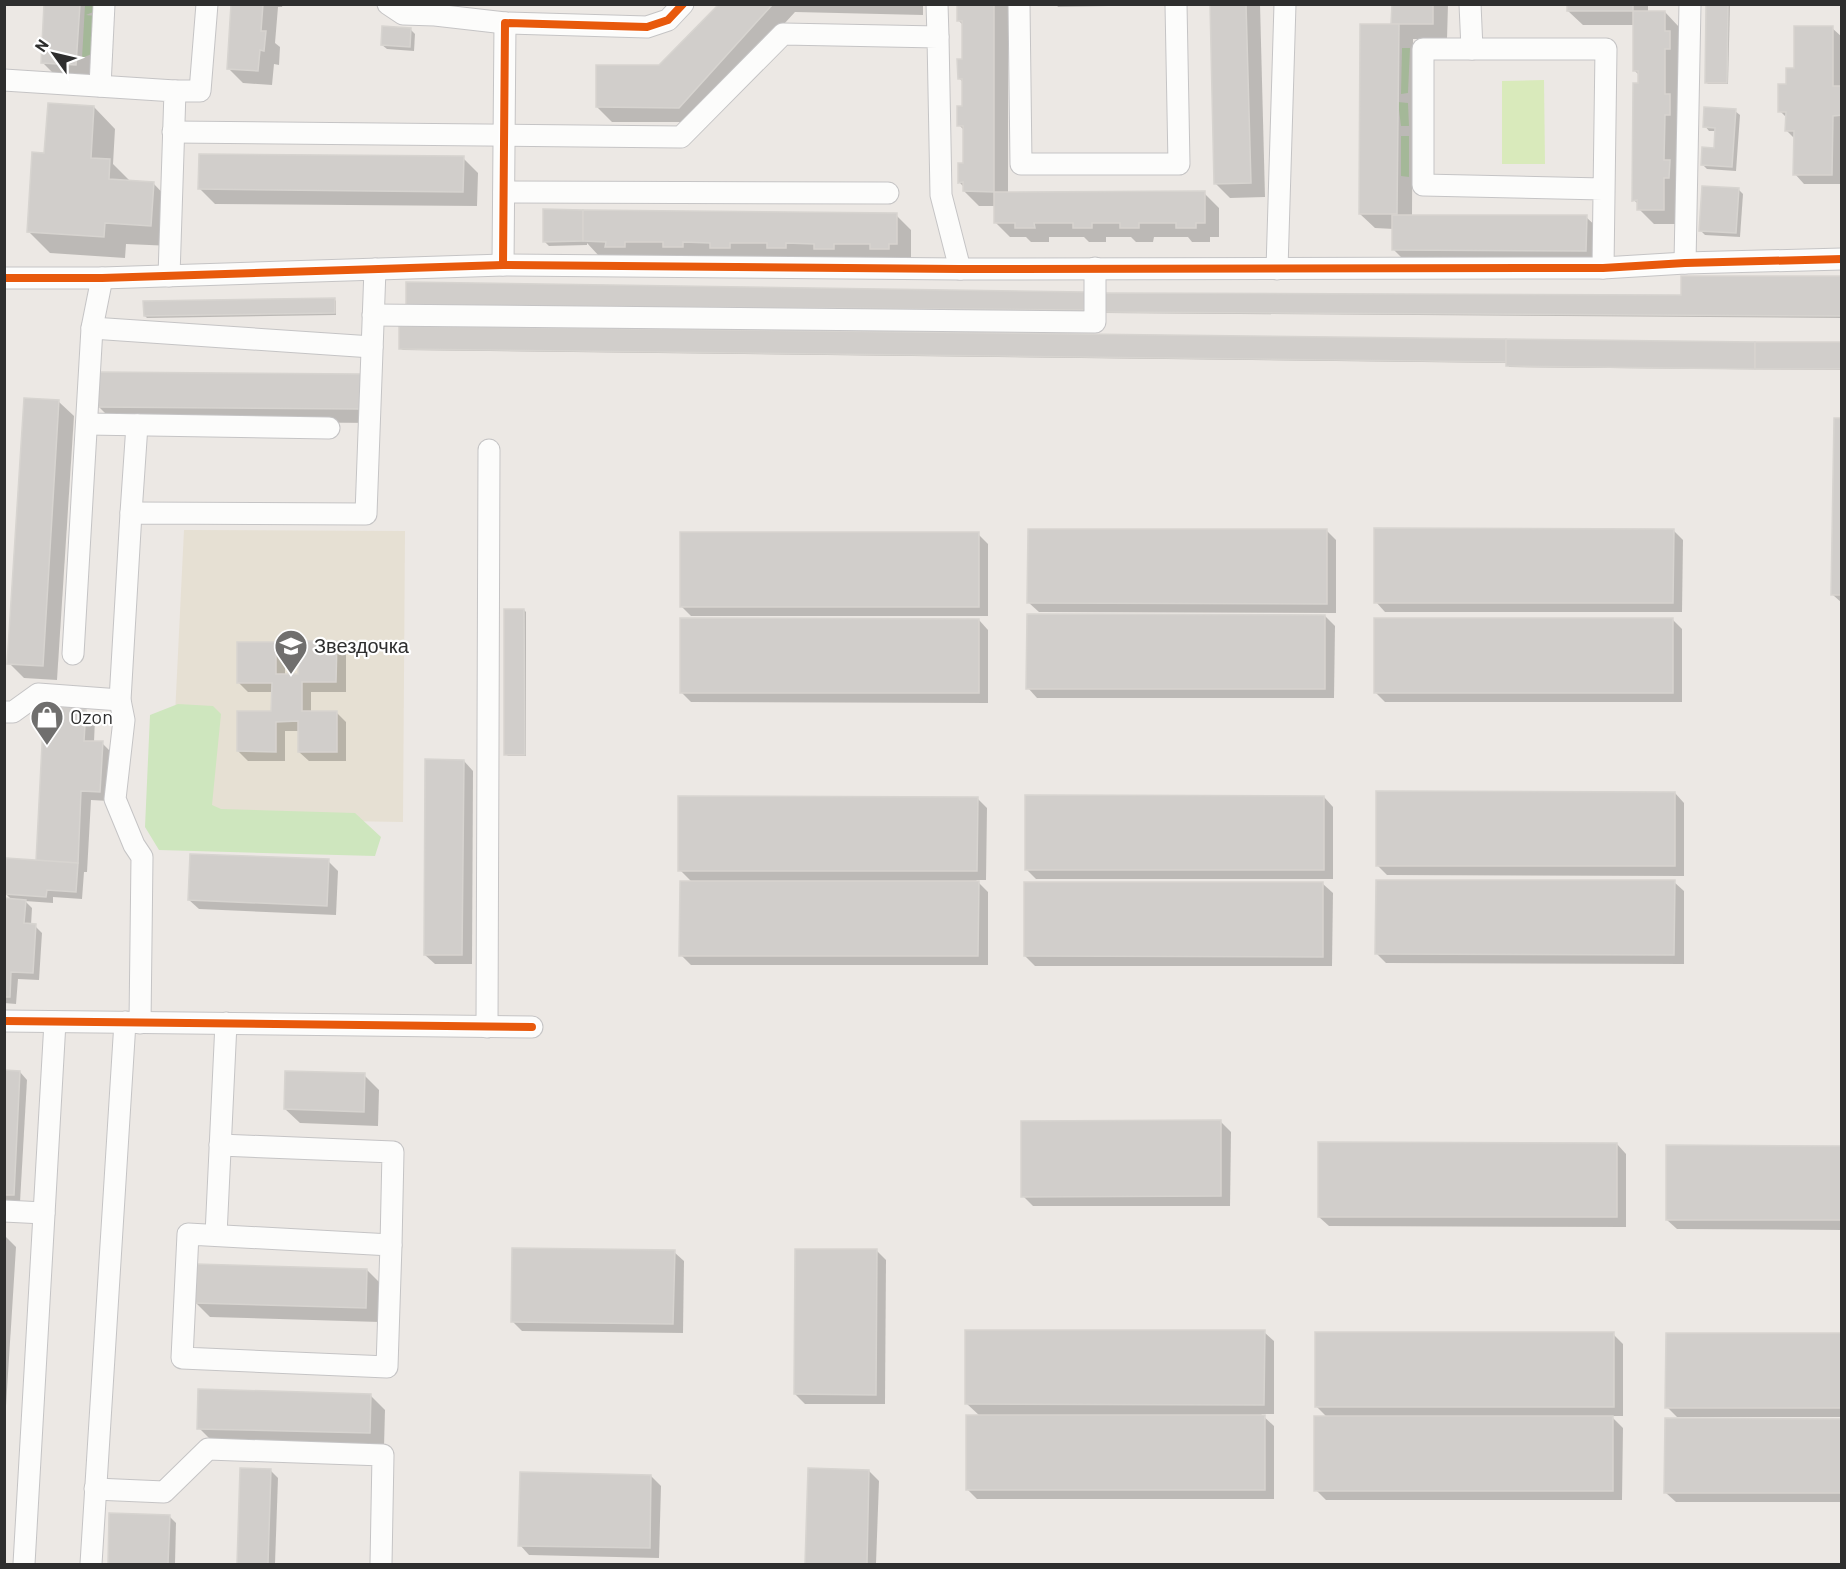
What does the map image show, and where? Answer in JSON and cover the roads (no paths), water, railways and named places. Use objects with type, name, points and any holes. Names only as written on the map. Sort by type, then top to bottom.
[{"type":"street","points":[[100,86],[104,4]]},
{"type":"street","points":[[4,80],[200,91],[207,4]]},
{"type":"street","points":[[388,4],[403,14],[435,10],[505,23],[647,27],[668,20],[683,4]]},
{"type":"street","points":[[937,4],[941,195],[960,269]]},
{"type":"street","points":[[1019,4],[1021,164],[1179,164],[1176,4]]},
{"type":"street","points":[[1276,269],[1285,4]]},
{"type":"street","points":[[1470,4],[1472,49]]},
{"type":"street","points":[[1685,263],[1690,4]]},
{"type":"street","points":[[503,265],[505,23]]},
{"type":"street","points":[[173,132],[681,137],[783,34],[938,37]]},
{"type":"street","points":[[1603,268],[1606,49],[1423,49],[1423,185],[1604,189]]},
{"type":"street","points":[[169,276],[175,91]]},
{"type":"street","points":[[504,192],[888,193]]},
{"type":"street","points":[[4,278],[102,278],[503,265],[960,269],[1603,268],[1685,263],[1842,259]]},
{"type":"street","points":[[373,315],[1095,322],[1095,268]]},
{"type":"street","points":[[131,513],[366,514],[375,269]]},
{"type":"street","points":[[73,654],[92,328],[102,278]]},
{"type":"street","points":[[92,328],[372,347]]},
{"type":"street","points":[[87,424],[329,428]]},
{"type":"street","points":[[91,1564],[95,1489],[133,1023],[142,857],[134,845],[115,799],[124,720],[120,700],[137,425]]},
{"type":"street","points":[[487,1027],[489,450]]},
{"type":"street","points":[[4,712],[13,712],[38,694],[120,700]]},
{"type":"street","points":[[4,1021],[532,1027]]},
{"type":"street","points":[[24,1564],[55,1022]]},
{"type":"street","points":[[216,1235],[226,1023]]},
{"type":"street","points":[[220,1145],[393,1152],[391,1245],[387,1367],[182,1358],[188,1234],[391,1245]]},
{"type":"street","points":[[4,1211],[44,1213]]},
{"type":"street","points":[[95,1489],[164,1492],[207,1449],[383,1455],[381,1564]]},
{"type":"place","name":"Звездочка","points":[[291,675]]},
{"type":"place","name":"Ozon","points":[[47,746]]}]
